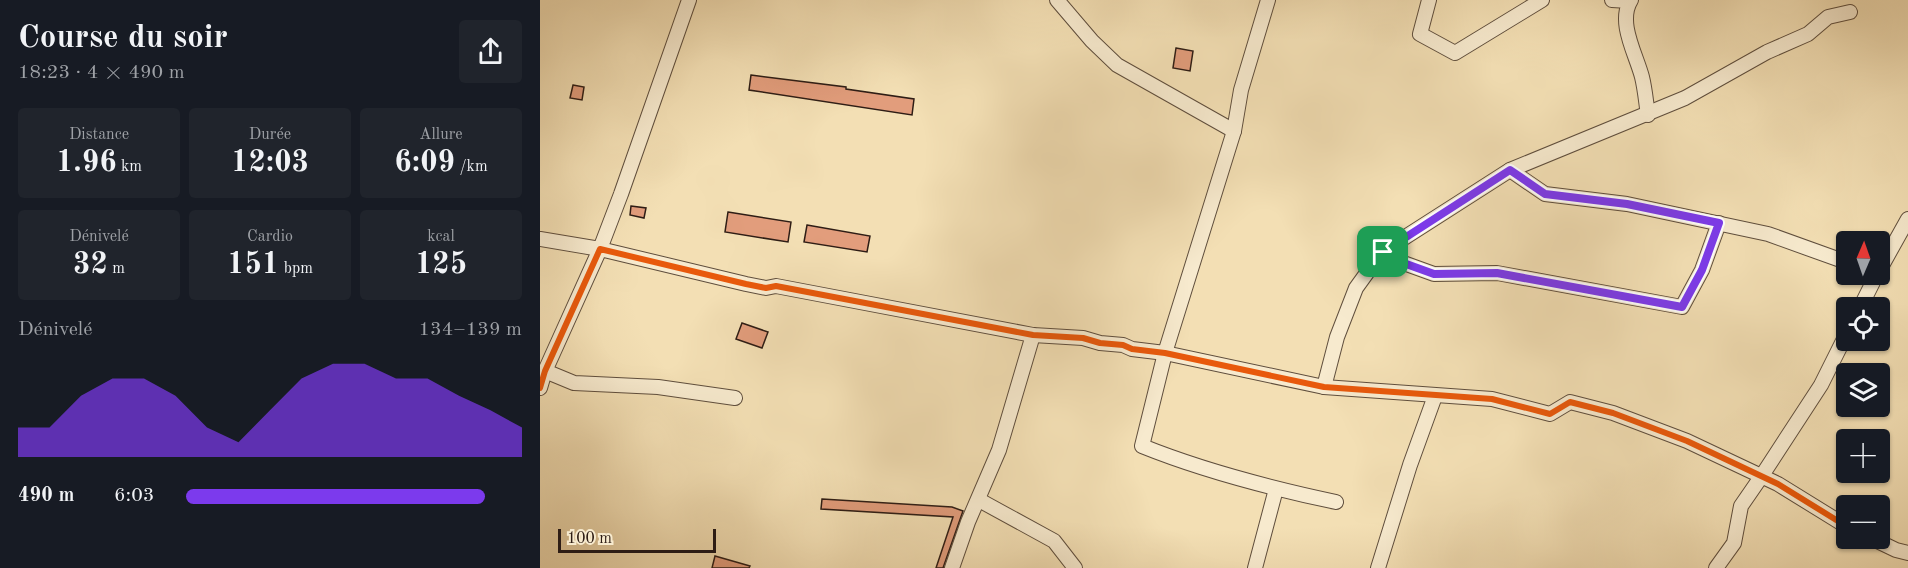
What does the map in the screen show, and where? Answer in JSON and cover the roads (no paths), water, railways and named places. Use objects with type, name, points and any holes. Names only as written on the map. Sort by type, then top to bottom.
[{"type":"street","points":[[540,387],[600,249],[689,0]]},
{"type":"street","points":[[1057,0],[1092,41],[1117,65],[1234,131]]},
{"type":"street","points":[[1268,0],[1241,90],[1234,131],[1166,353],[1142,446],[1185,463],[1276,489],[1336,502]]},
{"type":"street","points":[[1429,0],[1420,34],[1455,53],[1542,0]]},
{"type":"street","points":[[1612,0],[1630,1],[1625,16],[1632,50],[1642,77],[1648,115]]},
{"type":"street","points":[[1324,387],[1337,337],[1356,288],[1383,252],[1510,170],[1685,98],[1767,52],[1808,34],[1828,17],[1850,12]]},
{"type":"street","points":[[1510,170],[1545,194],[1627,204],[1719,223],[1768,234],[1836,258]]},
{"type":"street","points":[[1890,251],[1908,219]]},
{"type":"street","points":[[1383,252],[1398,261],[1434,274],[1497,273],[1682,307],[1702,270],[1719,223]]},
{"type":"street","points":[[540,239],[600,249],[626,257],[766,288],[776,286],[1034,335],[1083,338],[1100,343],[1123,345],[1132,349],[1166,353],[1324,387],[1492,399],[1550,414],[1570,402],[1613,413],[1687,441],[1778,484],[1836,520]]},
{"type":"street","points":[[952,568],[968,522],[999,450],[1034,335]]},
{"type":"street","points":[[1716,568],[1734,543],[1741,506],[1821,385],[1838,351]]},
{"type":"street","points":[[545,371],[574,383],[657,387],[735,398]]},
{"type":"street","points":[[1378,568],[1410,465],[1435,396]]},
{"type":"street","points":[[1255,568],[1276,489]]},
{"type":"street","points":[[979,500],[1053,541],[1075,568]]},
{"type":"street","points":[[1890,547],[1908,553]]}]
